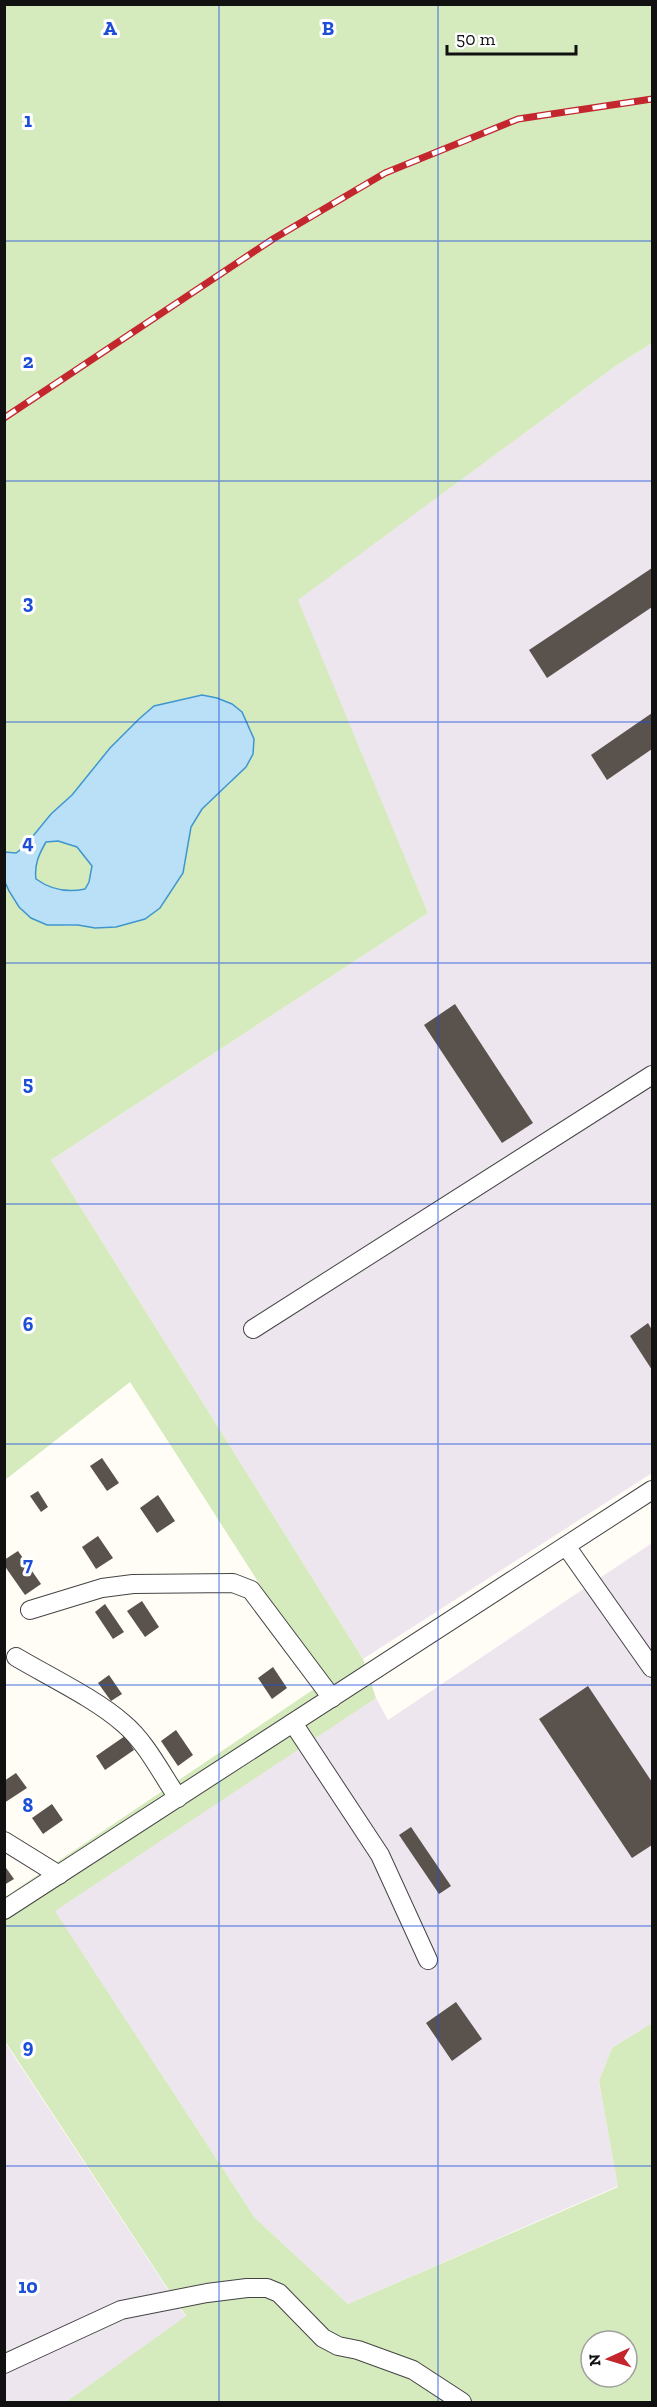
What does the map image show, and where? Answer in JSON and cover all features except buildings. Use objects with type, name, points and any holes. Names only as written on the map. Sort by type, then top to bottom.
[{"type":"street","points":[[253,1329],[652,1075]]},
{"type":"street","points":[[4,1910],[652,1490]]},
{"type":"street","points":[[566,1546],[652,1668]]},
{"type":"street","points":[[30,1610],[102,1588],[133,1584],[233,1583],[244,1586],[251,1590],[332,1698]]},
{"type":"street","points":[[16,1657],[108,1711],[124,1723],[139,1740],[178,1798]]},
{"type":"street","points":[[293,1723],[380,1855],[428,1960]]},
{"type":"street","points":[[4,1841],[58,1875]]},
{"type":"street","points":[[4,2364],[121,2310],[207,2293],[267,2288],[279,2293],[323,2338],[338,2346],[358,2350],[413,2370],[462,2403]]},
{"type":"shaded area","points":[[652,343],[652,1473],[363,1659],[51,1160],[428,913],[297,600],[614,367]]},
{"type":"shaded area","points":[[652,1543],[652,2023],[612,2048],[599,2081],[618,2186],[348,2304],[255,2218],[54,1910],[376,1698],[388,1720]]},
{"type":"shaded area","points":[[4,2041],[186,2317],[66,2402],[5,2402]]},
{"type":"green space","points":[[5,5],[652,5],[652,343],[614,367],[298,600],[428,913],[51,1160],[363,1659],[376,1698],[55,1911],[255,2218],[348,2304],[618,2187],[599,2081],[612,2048],[652,2023],[652,2402],[66,2402],[186,2316],[5,2041],[5,1897],[323,1683],[130,1382],[5,1480],[4,882],[9,891],[65,926],[78,925],[95,928],[170,894],[183,873],[191,827],[202,809],[231,783],[254,739],[248,726],[202,695],[154,706],[110,748],[72,795],[51,814],[24,847],[16,853],[5,852]]},
{"type":"green space","points":[[58,841],[77,847],[92,866],[85,889],[72,891],[59,889],[36,879],[37,864],[46,842]]},
{"type":"water","points":[[202,695],[232,704],[242,712],[254,739],[253,754],[246,767],[202,809],[191,827],[183,873],[160,908],[145,919],[116,927],[95,928],[78,925],[47,925],[31,918],[19,907],[5,882],[5,852],[16,853],[24,847],[51,814],[72,795],[110,748],[154,706]],"holes":[[[58,841],[77,847],[92,866],[85,889],[72,891],[59,889],[36,879],[38,860],[46,842]]]},
{"type":"railway","points":[[4,418],[273,239],[385,173],[518,119],[652,99]]}]
